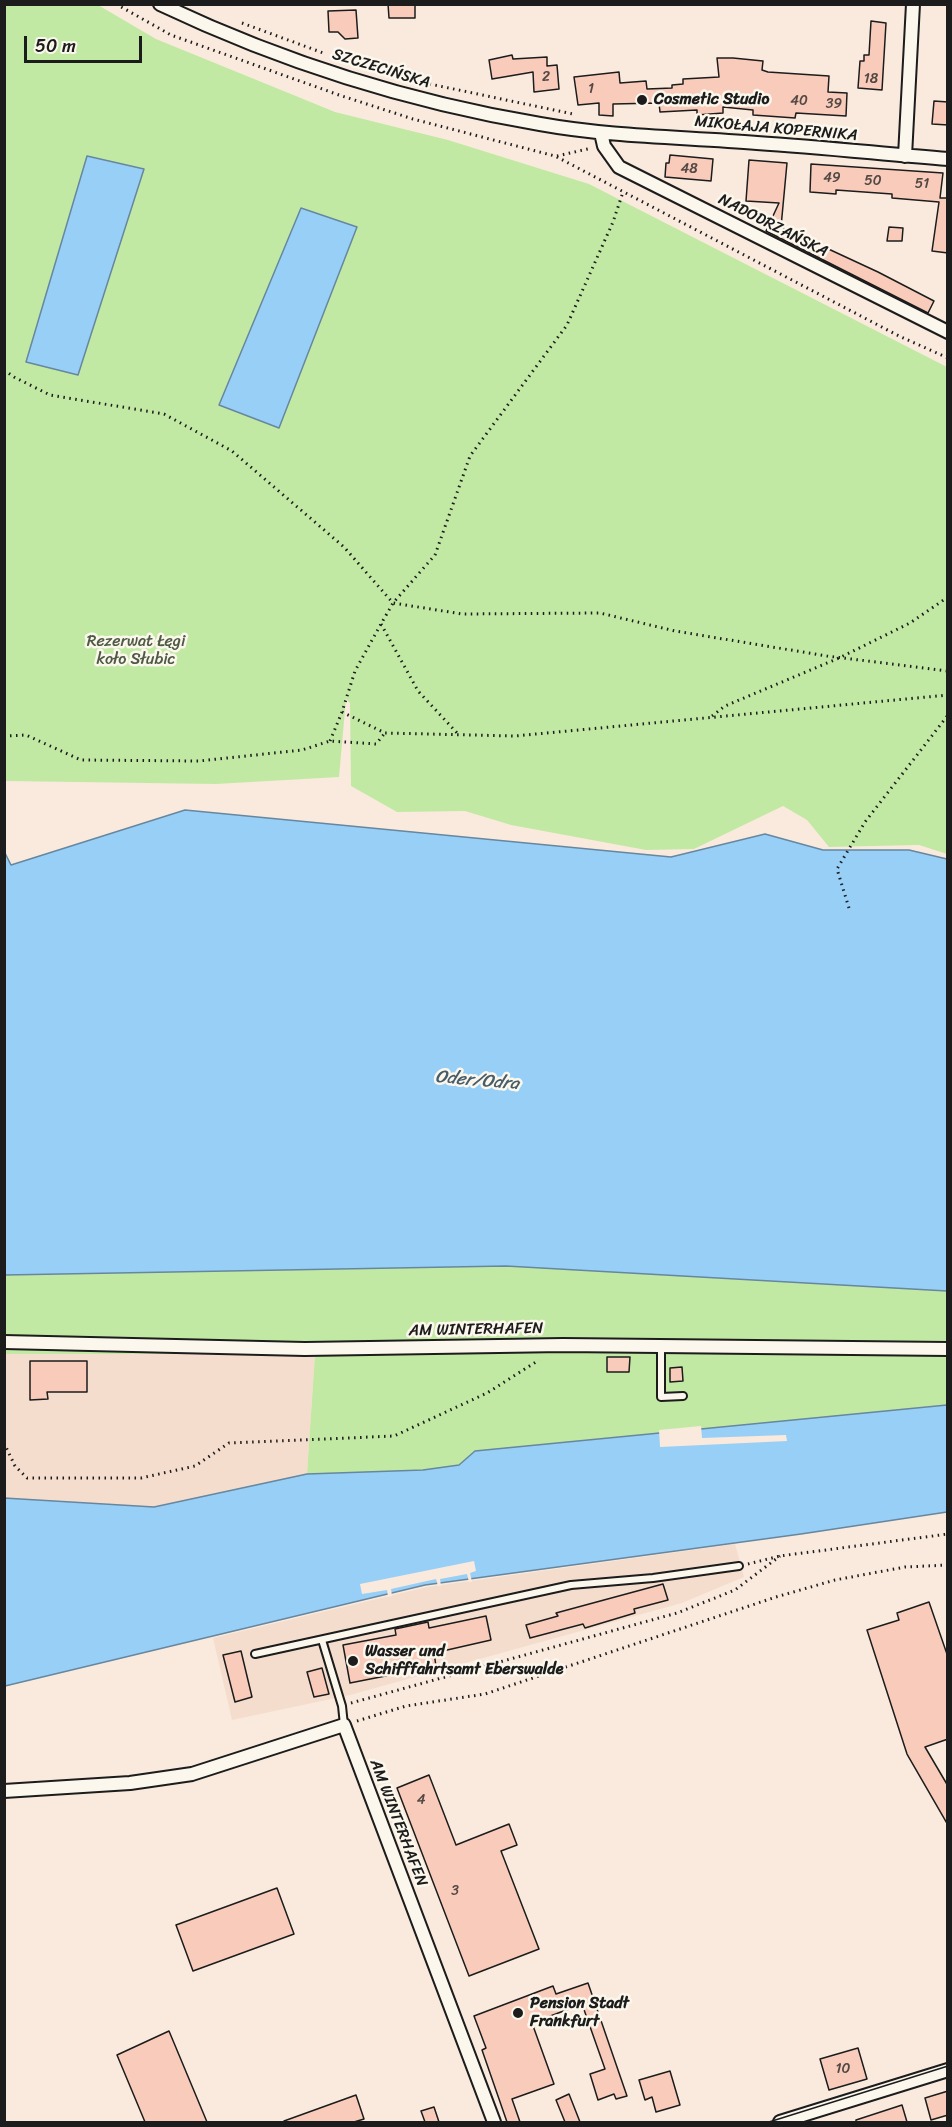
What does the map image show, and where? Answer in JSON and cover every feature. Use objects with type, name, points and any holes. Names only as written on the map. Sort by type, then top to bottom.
[{"type":"street","points":[[905,156],[913,4]]},
{"type":"street","name":"SZCZECIŃSKA","points":[[162,5],[245,41],[418,99],[540,124],[601,133]]},
{"type":"street","name":"MIKOŁAJA KOPERNIKA","points":[[601,133],[948,159]]},
{"type":"street","name":"NADODRZAŃSKA","points":[[601,133],[604,146],[619,167],[948,332]]},
{"type":"street","name":"AM WINTERHAFEN","points":[[4,1342],[306,1349],[563,1345],[948,1349]]},
{"type":"street","points":[[4,1791],[130,1782],[192,1774],[344,1725]]},
{"type":"street","name":"AM WINTERHAFEN","points":[[344,1725],[494,2122]]},
{"type":"street","points":[[780,2122],[948,2070]]},
{"type":"lane","points":[[661,1346],[661,1397],[683,1396]]},
{"type":"lane","points":[[255,1654],[571,1585],[653,1578],[739,1566]]},
{"type":"lane","points":[[322,1640],[342,1706],[344,1725]]},
{"type":"path","points":[[237,21],[326,54]]},
{"type":"path","points":[[401,78],[577,114]]},
{"type":"path","points":[[604,146],[555,156],[899,336],[948,358]]},
{"type":"path","points":[[330,741],[342,712],[354,671],[393,603],[435,555],[470,456],[567,325],[624,192]]},
{"type":"path","points":[[4,370],[50,395],[164,414],[232,451],[344,547],[393,603],[462,614],[600,613],[675,631],[839,658],[948,671]]},
{"type":"path","points":[[711,717],[725,706],[839,658],[910,623],[948,597]]},
{"type":"path","points":[[381,624],[418,691],[459,735]]},
{"type":"path","points":[[342,712],[385,733],[515,736],[948,695]]},
{"type":"path","points":[[849,908],[837,869],[865,822],[948,715]]},
{"type":"path","points":[[4,736],[26,735],[81,760],[200,761],[302,750],[330,741],[376,744],[385,733]]},
{"type":"path","points":[[4,1443],[15,1466],[27,1478],[141,1478],[195,1466],[229,1443],[394,1436],[487,1393],[563,1345]]},
{"type":"path","points":[[739,1566],[780,1556],[948,1534]]},
{"type":"path","points":[[342,1706],[677,1613],[735,1590],[780,1556]]},
{"type":"path","points":[[344,1725],[406,1706],[485,1694],[776,1597],[835,1580],[905,1567],[948,1565]]},
{"type":"shaded area","points":[[4,1354],[315,1354],[307,1474],[154,1507],[5,1498]]},
{"type":"shaded area","points":[[735,1544],[744,1577],[682,1603],[350,1695],[232,1720],[213,1638],[427,1587]]},
{"type":"green space","name":"Rezerwat Łęgi koło Słubic","points":[[5,5],[98,5],[156,39],[335,112],[448,140],[589,184],[947,367],[947,854],[919,845],[829,847],[807,820],[783,806],[694,849],[646,850],[511,825],[465,811],[397,812],[351,786],[350,703],[346,699],[339,777],[216,784],[5,781]],"holes":[[[87,156],[78,375],[26,362]]]},
{"type":"green space","points":[[506,1266],[947,1291],[947,1405],[475,1451],[459,1465],[424,1470],[307,1474],[315,1354],[5,1354],[4,1275]]},
{"type":"water","points":[[87,156],[144,169],[78,375],[26,362]]},
{"type":"water","points":[[301,208],[357,227],[279,428],[219,405]]},
{"type":"water","name":"Oder/Odra","points":[[185,810],[671,857],[765,834],[823,850],[909,850],[947,859],[947,1291],[506,1266],[5,1275],[5,853],[11,865]]},
{"type":"water","points":[[947,1405],[947,1512],[425,1585],[5,1686],[4,1498],[154,1507],[307,1474],[423,1470],[459,1465],[475,1451]]},
{"type":"pier","points":[[701,1426],[702,1438],[786,1435],[787,1441],[660,1447],[659,1430]]},
{"type":"pier","points":[[474,1561],[476,1571],[470,1573],[472,1582],[469,1582],[467,1574],[440,1579],[441,1586],[438,1586],[436,1579],[391,1589],[392,1596],[388,1597],[387,1590],[362,1594],[360,1584]]},
{"type":"building","points":[[388,4],[415,4],[415,18],[389,18]]},
{"type":"building","points":[[356,10],[358,38],[345,39],[338,32],[329,32],[328,11]]},
{"type":"building","points":[[871,21],[886,23],[882,90],[858,88],[860,61],[864,61],[864,55],[869,55]]},
{"type":"building","points":[[512,55],[513,59],[547,57],[547,66],[557,65],[559,89],[534,92],[533,72],[492,79],[489,60]]},
{"type":"building","points":[[717,58],[763,61],[762,70],[768,72],[829,76],[828,92],[847,93],[846,116],[796,113],[795,118],[753,115],[753,110],[723,107],[723,113],[697,115],[697,110],[660,112],[659,103],[613,104],[613,116],[599,115],[599,103],[578,105],[574,77],[619,72],[620,83],[646,81],[647,89],[672,88],[672,85],[683,84],[683,79],[719,77]]},
{"type":"building","points":[[934,101],[948,102],[948,125],[932,124]]},
{"type":"building","points":[[670,155],[713,159],[711,181],[665,177],[666,163],[669,163]]},
{"type":"building","points":[[749,160],[787,163],[781,227],[934,301],[928,313],[766,231],[779,203],[746,201]]},
{"type":"building","points":[[811,164],[943,173],[940,198],[948,198],[948,253],[932,251],[939,202],[892,198],[892,194],[836,190],[836,194],[810,192]]},
{"type":"building","points":[[889,227],[903,228],[902,241],[887,241]]},
{"type":"building","points":[[607,1357],[630,1357],[629,1372],[607,1372]]},
{"type":"building","points":[[30,1361],[87,1361],[87,1392],[47,1392],[48,1399],[30,1400]]},
{"type":"building","points":[[682,1367],[683,1381],[670,1382],[670,1368]]},
{"type":"building","points":[[663,1584],[668,1600],[634,1609],[635,1613],[585,1628],[583,1624],[530,1638],[526,1625],[558,1616],[556,1613]]},
{"type":"building","points":[[929,1602],[948,1657],[948,1739],[925,1747],[948,1786],[948,1825],[907,1754],[867,1630],[899,1620],[897,1613]]},
{"type":"building","points":[[486,1616],[491,1640],[434,1653],[436,1666],[350,1683],[343,1645],[396,1635],[395,1629],[428,1622],[429,1628]]},
{"type":"building","points":[[241,1651],[252,1697],[235,1702],[223,1655]]},
{"type":"building","points":[[322,1668],[329,1694],[314,1697],[307,1672]]},
{"type":"building","points":[[429,1775],[456,1845],[509,1824],[517,1845],[501,1851],[539,1949],[469,1976],[397,1788]]},
{"type":"building","points":[[277,1888],[294,1934],[193,1971],[176,1925]]},
{"type":"building","points":[[588,1983],[627,2096],[616,2099],[614,2094],[598,2100],[590,2074],[605,2069],[582,2004],[532,2023],[554,2084],[512,2099],[520,2122],[507,2122],[482,2050],[486,2048],[474,2016],[553,1986],[556,1994]]},
{"type":"building","points":[[169,2031],[207,2122],[145,2122],[117,2055]]},
{"type":"building","points":[[858,2048],[867,2079],[829,2090],[820,2059]]},
{"type":"building","points":[[670,2071],[680,2105],[656,2112],[652,2097],[645,2100],[639,2080]]},
{"type":"building","points":[[948,2091],[948,2115],[931,2120],[925,2098]]},
{"type":"building","points":[[569,2094],[580,2122],[565,2122],[556,2100]]},
{"type":"building","points":[[356,2095],[364,2119],[354,2122],[284,2122],[284,2121]]},
{"type":"building","points":[[902,2105],[907,2122],[856,2122],[856,2120]]},
{"type":"building","points":[[434,2107],[439,2122],[425,2122],[421,2111]]},
{"type":"tram line","points":[[769,2122],[948,2066]]},
{"type":"place","name":"Cosmetic Studio","points":[[642,100]]},
{"type":"place","name":"Wasser und Schifffahrtsamt Eberswalde","points":[[353,1661]]},
{"type":"place","name":"Pension Stadt Frankfurt","points":[[518,2013]]}]
